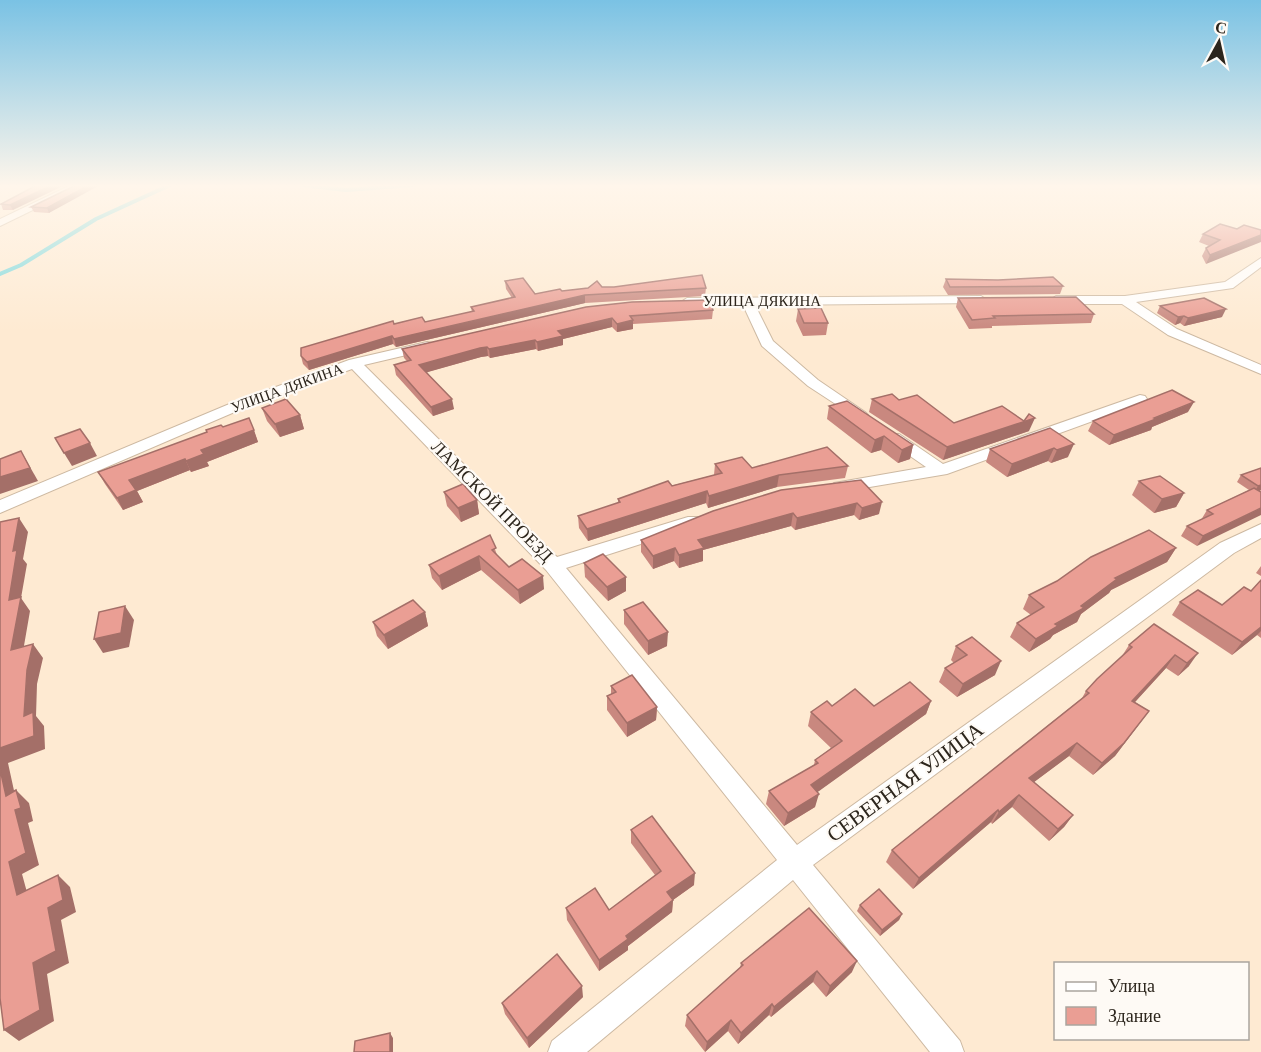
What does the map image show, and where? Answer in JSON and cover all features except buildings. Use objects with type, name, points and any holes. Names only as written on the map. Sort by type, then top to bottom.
[{"type":"street","points":[[1042,300],[1125,300],[1229,285],[1261,261]]},
{"type":"street","name":"УЛИЦА ДЯКИНА","points":[[670,302],[995,300]]},
{"type":"street","points":[[1125,300],[1140,313],[1160,325],[1261,370]]},
{"type":"street","points":[[747,301],[767,343],[813,383],[941,470]]},
{"type":"street","name":"УЛИЦА ДЯКИНА","points":[[0,507],[232,408],[354,363],[436,344]]},
{"type":"street","name":"ЛАМСКОЙ ПРОЕЗД","points":[[354,363],[553,565],[710,516]]},
{"type":"street","points":[[823,489],[892,480],[941,470],[1140,399]]},
{"type":"street","name":"СЕВЕРНАЯ УЛИЦА","points":[[563,1052],[794,863],[1227,548],[1261,530]]},
{"type":"street","points":[[553,565],[949,1052]]},
{"type":"waterway","points":[[0,274],[21,265],[71,234]]}]
